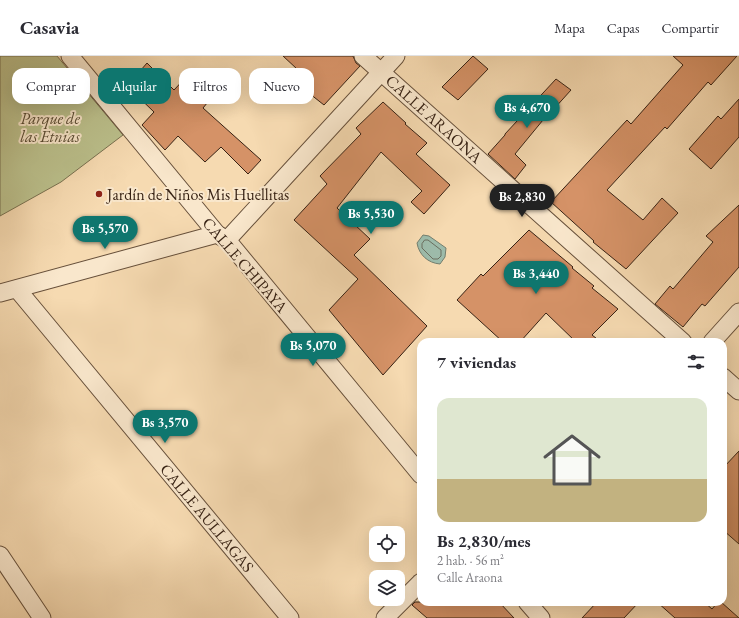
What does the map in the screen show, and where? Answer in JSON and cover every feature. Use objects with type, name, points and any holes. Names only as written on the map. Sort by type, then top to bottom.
[{"type":"street","name":"CALLE CHIPAYA","points":[[70,56],[417,470]]},
{"type":"street","name":"CALLE ARAONA","points":[[363,56],[679,338]]},
{"type":"street","points":[[0,293],[222,237],[396,56]]},
{"type":"street","name":"CALLE AULLAGAS","points":[[17,289],[290,618]]},
{"type":"street","points":[[716,338],[739,312]]},
{"type":"street","points":[[727,380],[739,391]]},
{"type":"street","points":[[0,555],[42,618]]},
{"type":"street","points":[[385,618],[417,586]]},
{"type":"street","points":[[530,606],[540,618]]},
{"type":"green space","name":"Parque de las Etnias","points":[[0,56],[57,56],[67,68],[12,68],[12,104],[90,104],[90,96],[123,135],[61,182],[0,216]]},
{"type":"water","points":[[423,235],[429,236],[446,248],[445,257],[440,264],[428,260],[422,255],[417,243]]},
{"type":"building","points":[[283,56],[353,56],[356,63],[360,66],[324,105],[314,97],[314,68],[296,68]]},
{"type":"building","points":[[473,56],[488,69],[458,100],[442,87]]},
{"type":"building","points":[[673,56],[737,56],[711,85],[708,82],[667,129],[665,127],[607,190],[643,220],[662,198],[678,213],[626,269],[593,242],[594,241],[551,202],[627,120],[631,124],[683,65]]},
{"type":"building","points":[[147,63],[152,68],[143,68]]},
{"type":"building","points":[[556,79],[571,90],[543,120],[515,154],[526,165],[515,179],[488,154]]},
{"type":"building","points":[[179,85],[179,104],[206,104],[203,108],[261,160],[248,174],[221,147],[205,162],[178,136],[165,150],[142,125],[154,112],[146,104],[171,104],[171,87],[174,90]]},
{"type":"building","points":[[739,99],[739,137],[711,169],[689,149],[718,116],[721,119]]},
{"type":"building","points":[[383,102],[427,143],[416,154],[450,185],[424,214],[411,202],[422,191],[381,152],[337,208],[370,239],[354,255],[427,326],[383,375],[329,310],[358,279],[294,220],[327,184],[320,176],[361,134],[356,128]]},
{"type":"building","points":[[739,205],[739,267],[705,306],[702,304],[683,327],[655,304],[670,286],[673,289],[713,242],[706,236]]},
{"type":"building","points":[[529,230],[594,286],[592,288],[618,309],[592,335],[596,338],[572,338],[546,313],[524,338],[499,338],[457,300],[481,274],[483,276]]},
{"type":"building","points":[[739,451],[739,544],[727,534],[727,464]]},
{"type":"building","points":[[417,602],[417,606],[503,606],[514,618],[427,618],[412,605]]},
{"type":"building","points":[[593,606],[635,606],[624,618],[582,618]]},
{"type":"building","points":[[662,606],[709,606],[712,609],[715,606],[726,606],[739,618],[675,618]]},
{"type":"place","name":"Jardín de Niños Mis Huellitas","points":[[99,194]]}]
